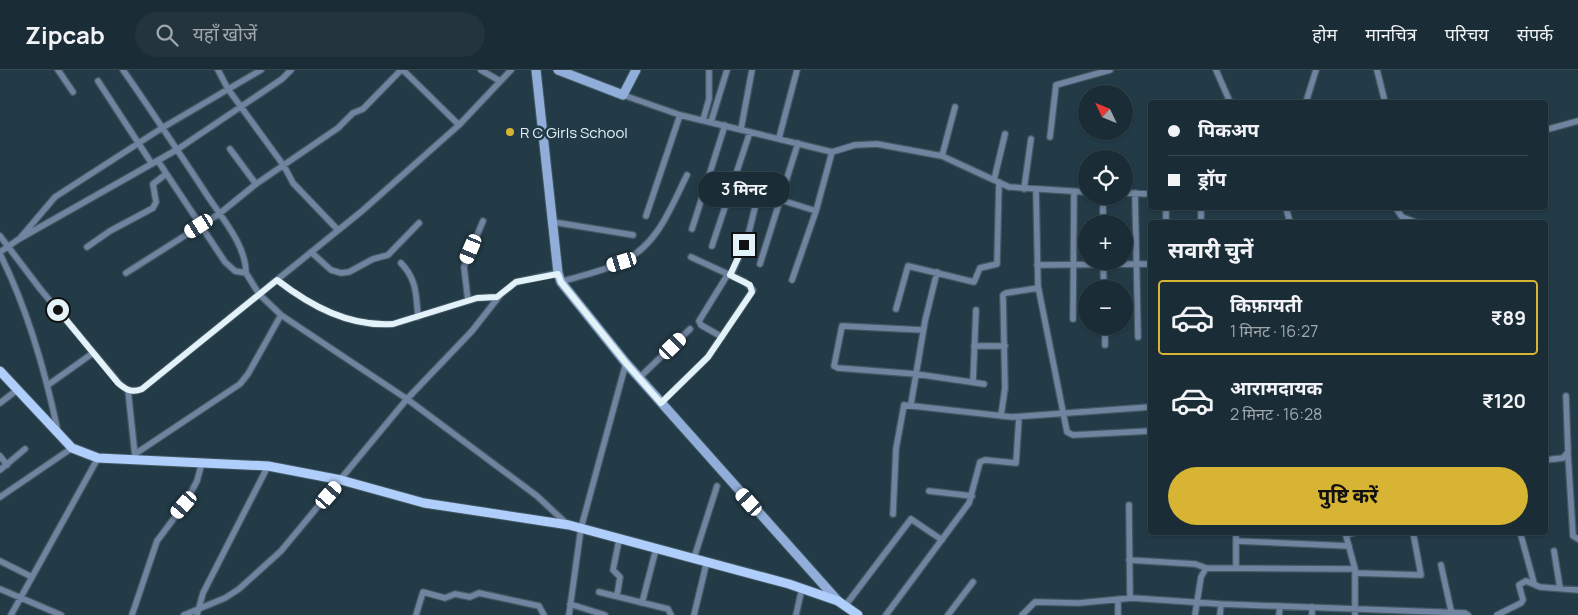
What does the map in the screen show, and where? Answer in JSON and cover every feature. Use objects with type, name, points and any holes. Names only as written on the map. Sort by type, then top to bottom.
[{"type":"main road","points":[[0,370],[72,448],[98,458],[135,457],[268,466],[341,480],[424,503],[569,525],[802,588],[841,604],[858,615]]},
{"type":"street","points":[[58,70],[73,92]]},
{"type":"street","points":[[123,70],[220,214],[240,248],[246,263],[246,273],[259,294],[280,315],[407,399],[537,496],[569,525]]},
{"type":"street","points":[[218,70],[228,89],[284,166],[294,183],[338,230]]},
{"type":"street","points":[[19,239],[55,197],[162,128],[261,70]]},
{"type":"street","points":[[58,432],[48,385],[18,290],[0,253],[19,239],[178,149],[282,79],[290,70]]},
{"type":"street","points":[[126,272],[220,214],[256,184],[338,128],[353,113],[363,109],[402,70],[459,125]]},
{"type":"street","points":[[480,70],[500,81]]},
{"type":"street","points":[[0,236],[118,383],[128,390],[136,391],[142,389],[362,212],[459,125],[511,70]]},
{"type":"street","points":[[536,70],[560,278],[626,363],[841,604],[911,519],[942,540]]},
{"type":"street","points":[[558,70],[680,115],[832,152],[855,145],[877,144],[942,156],[1009,187],[1078,192]]},
{"type":"street","points":[[623,95],[636,70]]},
{"type":"street","points":[[703,120],[709,99],[709,70]]},
{"type":"street","points":[[711,122],[727,70]]},
{"type":"street","points":[[741,129],[752,70]]},
{"type":"street","points":[[779,138],[797,70]]},
{"type":"street","points":[[1050,137],[1056,84],[1110,70]]},
{"type":"street","points":[[1307,100],[1316,70]]},
{"type":"street","points":[[1377,70],[1384,100]]},
{"type":"street","points":[[1218,71],[1229,100]]},
{"type":"street","points":[[98,80],[140,142],[166,174],[199,226],[225,262],[235,270],[246,273]]},
{"type":"street","points":[[942,156],[955,107]]},
{"type":"street","points":[[646,216],[680,115]]},
{"type":"street","points":[[1548,129],[1578,121]]},
{"type":"street","points":[[692,229],[725,125]]},
{"type":"street","points":[[712,246],[750,132]]},
{"type":"street","points":[[896,309],[908,266],[974,282],[980,268],[997,264],[996,181],[1005,134]]},
{"type":"street","points":[[1024,189],[1031,139]]},
{"type":"street","points":[[760,264],[782,200],[798,144]]},
{"type":"street","points":[[230,148],[256,184]]},
{"type":"street","points":[[792,280],[816,211],[832,152]]},
{"type":"street","points":[[87,247],[110,231],[153,208],[156,202],[154,184],[166,174]]},
{"type":"street","points":[[184,615],[198,612],[225,598],[254,578],[281,551],[407,399],[472,331],[497,297],[516,282],[560,278],[622,262],[652,241],[661,228],[687,175]]},
{"type":"street","points":[[1036,189],[1038,288],[1066,430],[1070,435],[1148,431]]},
{"type":"street","points":[[722,337],[701,325],[699,321],[729,275],[748,236],[759,191]]},
{"type":"street","points":[[1073,319],[1074,192]]},
{"type":"street","points":[[1138,337],[1136,193],[1148,194]]},
{"type":"street","points":[[782,200],[816,211]]},
{"type":"street","points":[[1397,210],[1400,215],[1411,220]]},
{"type":"street","points":[[468,301],[464,267],[483,221]]},
{"type":"street","points":[[553,222],[633,235]]},
{"type":"street","points":[[311,252],[331,270],[341,273],[349,272],[373,259],[388,255],[419,223]]},
{"type":"street","points":[[661,403],[708,357],[753,290],[745,282],[691,258]]},
{"type":"street","points":[[401,263],[413,279],[418,317]]},
{"type":"street","points":[[1037,265],[1078,264]]},
{"type":"street","points":[[1133,264],[1148,264]]},
{"type":"street","points":[[911,404],[923,330],[937,272]]},
{"type":"street","points":[[277,280],[303,300],[350,319],[382,325],[418,317],[481,297],[497,297]]},
{"type":"street","points":[[1001,416],[1005,388],[1003,295],[1006,292],[1038,288]]},
{"type":"street","points":[[972,382],[976,310]]},
{"type":"street","points":[[128,390],[135,457],[240,384],[248,374],[280,315]]},
{"type":"street","points":[[923,330],[842,326],[834,363],[838,368],[916,374],[984,384]]},
{"type":"street","points":[[639,378],[690,329]]},
{"type":"street","points":[[1105,335],[1105,345]]},
{"type":"street","points":[[974,346],[1005,346]]},
{"type":"street","points":[[48,385],[94,353]]},
{"type":"street","points":[[569,615],[581,528],[626,363]]},
{"type":"street","points":[[0,403],[17,390]]},
{"type":"street","points":[[1566,396],[1573,532],[1575,538],[1578,539]]},
{"type":"street","points":[[893,514],[896,450],[904,405],[911,404],[1020,417],[1148,406]]},
{"type":"street","points":[[886,615],[972,496],[982,461],[1015,464],[1017,462],[1020,417]]},
{"type":"street","points":[[0,497],[72,448]]},
{"type":"street","points":[[0,470],[25,449]]},
{"type":"street","points":[[1548,460],[1562,458],[1568,454]]},
{"type":"street","points":[[0,456],[7,465]]},
{"type":"street","points":[[11,615],[98,458]]},
{"type":"street","points":[[132,615],[157,541],[184,505],[197,481],[202,462]]},
{"type":"street","points":[[198,612],[211,577],[268,466]]},
{"type":"street","points":[[694,558],[717,486]]},
{"type":"street","points":[[929,491],[972,496]]},
{"type":"street","points":[[1129,505],[1130,598]]},
{"type":"street","points":[[1236,535],[1236,568]]},
{"type":"street","points":[[1346,535],[1355,571],[1356,612]]},
{"type":"street","points":[[1129,560],[1195,564],[1206,568],[1355,571],[1421,575],[1414,535]]},
{"type":"street","points":[[1521,535],[1534,583]]},
{"type":"street","points":[[616,596],[620,577],[613,570],[619,540]]},
{"type":"street","points":[[1236,542],[1349,546]]},
{"type":"street","points":[[642,603],[656,549]]},
{"type":"street","points":[[1554,551],[1560,588]]},
{"type":"street","points":[[0,561],[32,577]]},
{"type":"street","points":[[694,615],[707,561]]},
{"type":"street","points":[[1441,565],[1451,614]]},
{"type":"street","points":[[1195,615],[1201,577],[1206,568]]},
{"type":"street","points":[[1497,615],[1522,602],[1519,587],[1521,584],[1530,581],[1540,587],[1578,590]]},
{"type":"street","points":[[948,615],[973,582]]},
{"type":"street","points":[[796,615],[802,588]]},
{"type":"street","points":[[0,589],[19,599],[61,615]]},
{"type":"street","points":[[416,615],[423,592],[445,598],[455,594],[470,597],[479,593],[539,606],[544,615]]},
{"type":"street","points":[[599,592],[668,609],[670,615]]},
{"type":"street","points":[[1022,615],[1035,602],[1079,603],[1130,598],[1356,612],[1466,613],[1468,615]]},
{"type":"street","points":[[1118,599],[1118,615]]},
{"type":"street","points":[[570,604],[605,615]]},
{"type":"street","points":[[1220,615],[1221,604]]},
{"type":"street","points":[[1279,615],[1280,606]]},
{"type":"street","points":[[1312,608],[1312,615]]},
{"type":"place","name":"R C Girls School","points":[[510,132]]},
{"type":"route","points":[[58,310],[118,383],[128,390],[136,391],[142,389],[277,280],[303,300],[323,310],[350,319],[382,325],[393,324],[477,298],[497,297],[516,282],[558,274],[561,282],[604,336],[661,403],[708,357],[752,292],[753,290],[750,285],[730,275],[744,245]]}]
